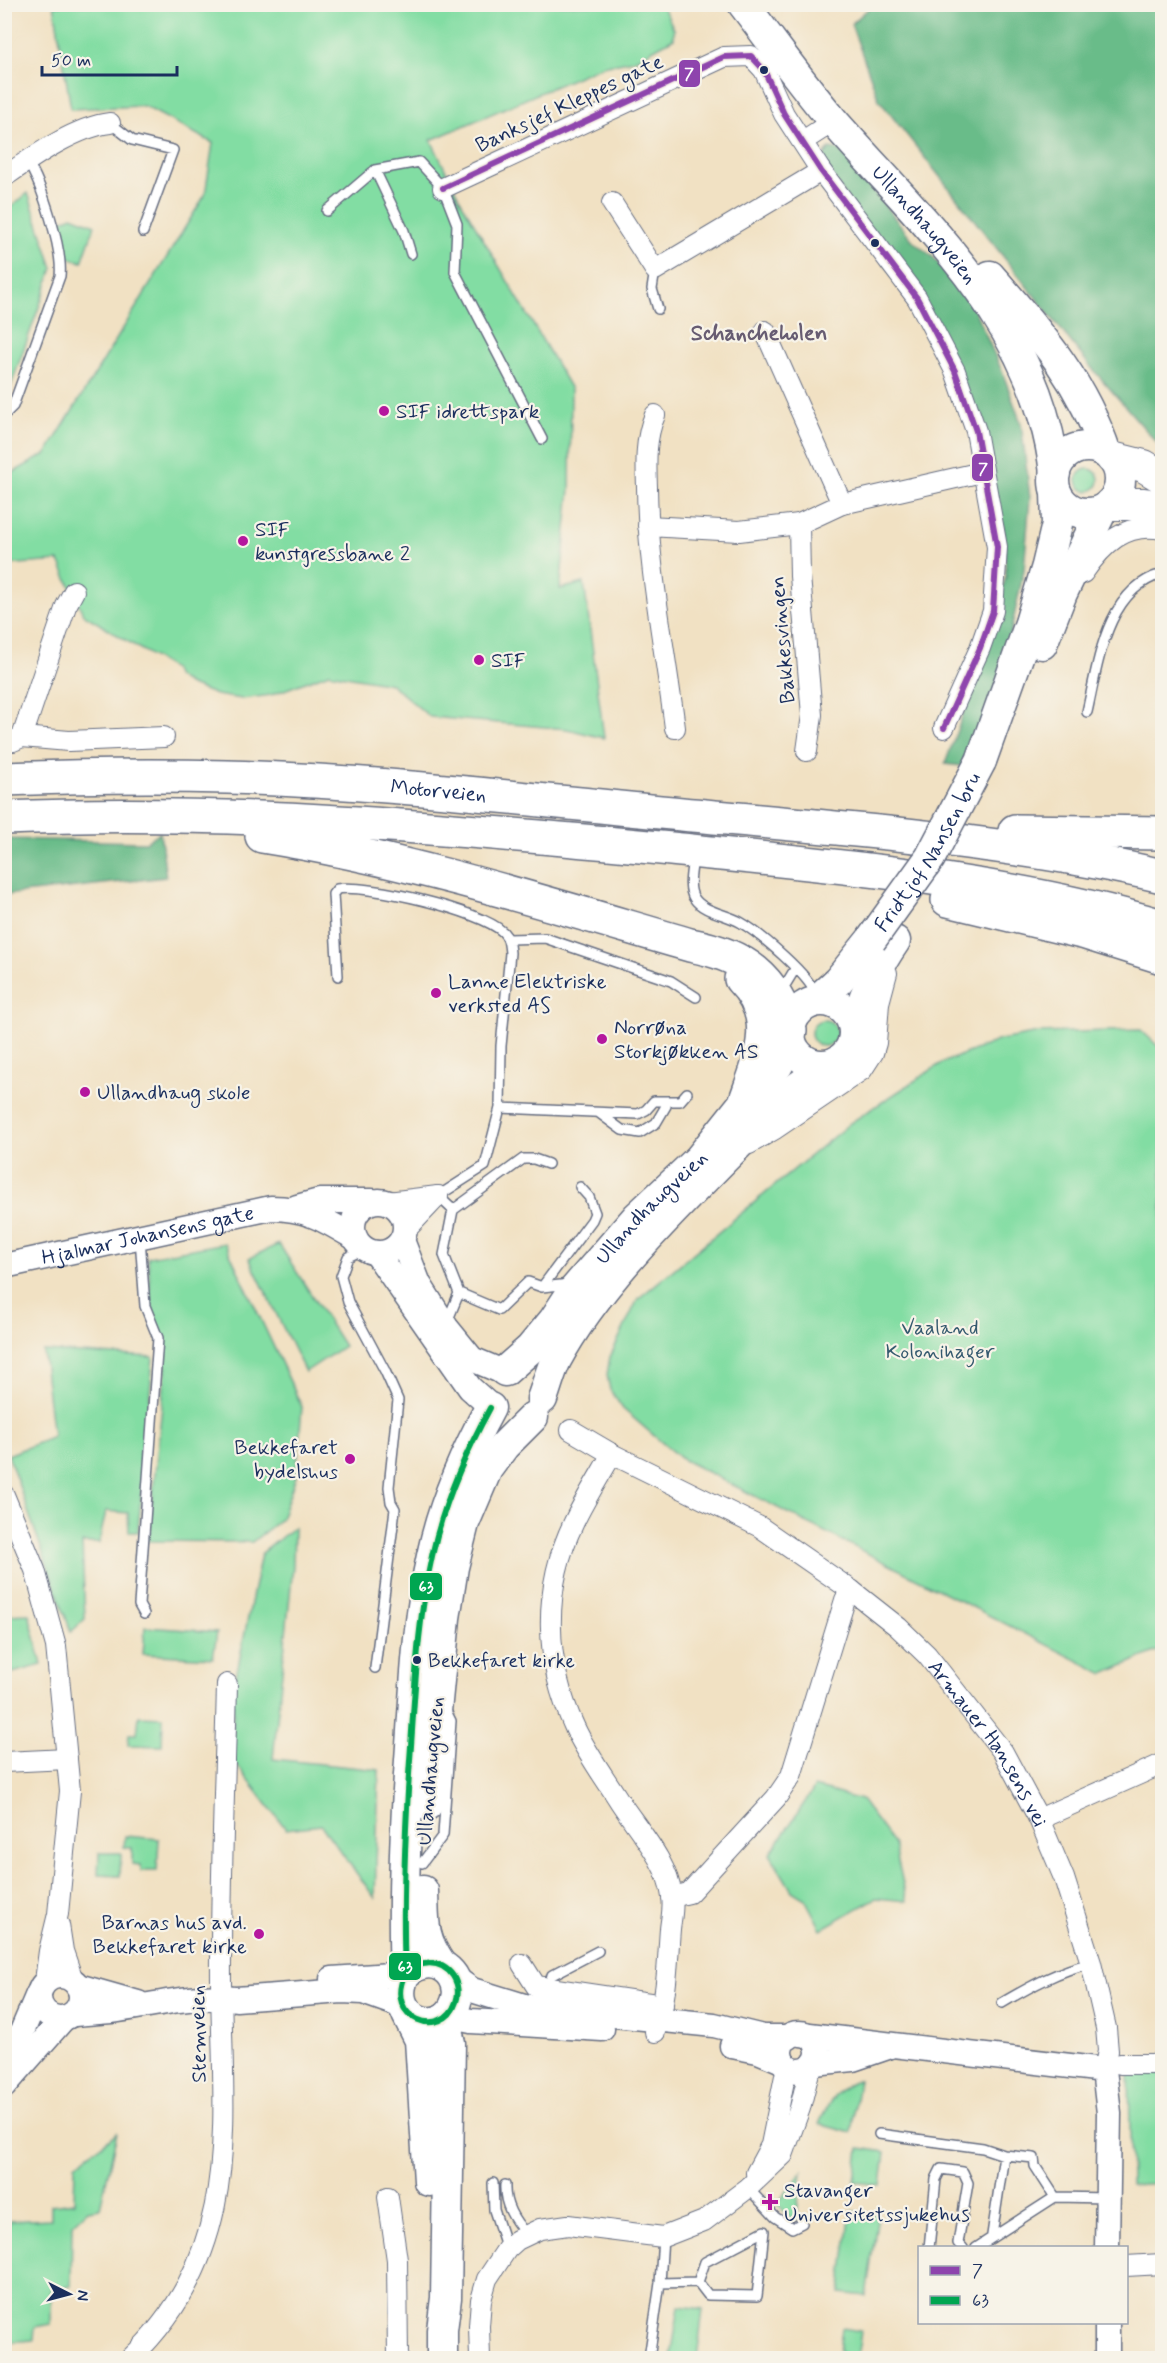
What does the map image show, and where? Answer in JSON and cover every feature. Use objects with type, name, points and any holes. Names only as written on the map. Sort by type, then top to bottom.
[{"type":"highway","points":[[1109,455],[1144,466],[1162,477]]},
{"type":"highway","points":[[1106,507],[1144,504],[1162,509]]},
{"type":"highway","name":"Motorveien","points":[[4,779],[229,777],[339,783],[870,832]]},
{"type":"highway","points":[[133,815],[281,839],[387,861],[530,898],[690,945],[717,950],[738,958],[764,979],[779,1001],[790,1034]]},
{"type":"highway","name":"Motorveien","points":[[4,818],[133,815],[334,822],[483,832],[843,867]]},
{"type":"highway","points":[[870,832],[936,825],[1019,831],[1162,833]]},
{"type":"highway","points":[[870,832],[1033,850],[1088,859],[1162,876]]},
{"type":"highway","points":[[843,867],[1023,891],[1113,911],[1162,926]]},
{"type":"highway","points":[[843,867],[890,886],[1086,933],[1162,957]]},
{"type":"highway","points":[[690,945],[731,970],[744,981],[754,994],[761,1012],[764,1046],[760,1066],[746,1100]]},
{"type":"main road","name":"Ullandhaugveien","points":[[743,4],[834,121],[967,271],[1017,347],[1048,425],[1056,482],[1057,524],[991,762]]},
{"type":"main road","name":"Ullandhaugveien","points":[[767,4],[863,125],[1045,339],[1080,392],[1109,455]]},
{"type":"main road","points":[[991,762],[1084,544],[1106,507],[1116,496],[1120,486],[1117,466],[1109,455],[1086,447],[1075,449],[1059,463],[1056,482],[1062,501],[1070,508],[1080,512],[1091,513],[1106,507]]},
{"type":"main road","name":"Fridtjof Nansen bru","points":[[883,940],[949,863],[985,798],[991,762]]},
{"type":"main road","points":[[883,940],[858,1015],[849,1051],[836,1062],[826,1065],[807,1061],[793,1047],[790,1034],[796,1013],[816,1001],[883,940]]},
{"type":"main road","points":[[816,1001],[835,1003],[843,1009],[849,1016],[854,1034]]},
{"type":"main road","name":"Ullandhaugveien","points":[[504,1372],[530,1349],[583,1279],[637,1217],[699,1160],[746,1100],[765,1082],[778,1065],[790,1034]]},
{"type":"main road","name":"Ullandhaugveien","points":[[448,1972],[428,1946],[424,1927],[422,1863],[444,1618],[464,1523],[487,1469],[537,1408],[555,1362],[581,1318],[647,1238],[769,1112],[795,1088],[836,1062]]},
{"type":"main road","points":[[523,1370],[538,1381],[537,1408],[518,1424],[509,1423],[495,1415],[490,1406],[489,1390],[492,1382],[504,1372],[523,1370]]},
{"type":"main road","name":"Ullandhaugveien","points":[[405,1974],[404,1875],[407,1811],[422,1617],[432,1556],[454,1485],[471,1443],[490,1406]]},
{"type":"main road","points":[[405,2010],[425,2022],[435,2022],[446,2017],[454,2009],[458,1999],[458,1988],[448,1972],[431,1963],[421,1964],[405,1974],[400,1985],[399,1996],[405,2010],[420,2040],[428,2153],[434,2297],[442,2344]]},
{"type":"main road","points":[[442,2344],[446,2298],[450,2043],[446,2017]]},
{"type":"street","name":"Banksjef Kleppes gate","points":[[442,188],[724,57],[751,56],[764,70],[784,114],[803,141]]},
{"type":"street","points":[[834,121],[803,141],[821,171],[917,298],[955,371],[976,431],[997,547],[993,611],[980,648],[944,728]]},
{"type":"street","points":[[4,177],[27,161],[86,128],[110,123]]},
{"type":"street","points":[[612,203],[655,270],[821,171]]},
{"type":"street","points":[[765,331],[842,504]]},
{"type":"street","points":[[655,415],[648,433],[646,454],[648,526],[654,591],[675,728]]},
{"type":"street","points":[[648,526],[739,531],[799,524],[842,504],[982,472]]},
{"type":"street","name":"Bakkesvingen","points":[[799,524],[800,576],[812,715],[807,751]]},
{"type":"street","points":[[1046,634],[1081,576],[1105,544],[1118,535],[1132,530],[1162,529]]},
{"type":"street","points":[[74,591],[13,739],[69,741],[164,738]]},
{"type":"street","name":"Ullandhaugveien","points":[[732,1151],[775,1129],[853,1078],[866,1065],[876,1043],[883,940]]},
{"type":"street","name":"Hjalmar Johansens gate","points":[[4,1266],[256,1210],[291,1208],[319,1201],[380,1202],[438,1196]]},
{"type":"street","name":"Hjalmar Johansens gate","points":[[404,1235],[438,1196]]},
{"type":"street","points":[[404,1235],[391,1251],[365,1247],[352,1223],[359,1209],[380,1202],[402,1214],[404,1235],[419,1284],[446,1327],[472,1359],[504,1372]]},
{"type":"street","name":"Hjalmar Johansens gate","points":[[291,1208],[320,1216],[365,1247],[470,1388],[490,1406]]},
{"type":"street","name":"Armauer Hansens vei","points":[[571,1430],[612,1454],[760,1527],[851,1590],[898,1627],[927,1655],[1003,1752],[1039,1819],[1064,1878],[1091,1963],[1106,2028],[1112,2067],[1107,2246]]},
{"type":"street","points":[[612,1454],[574,1521],[562,1550],[554,1581],[550,1611],[554,1666],[575,1729],[617,1797],[659,1856],[672,1897],[667,1961],[658,2019]]},
{"type":"street","points":[[4,1495],[35,1570],[56,1646],[70,1791],[58,1914],[49,1951],[40,2007],[50,2017],[112,2011],[144,2004],[220,1997],[236,2000],[342,1991],[363,1992],[405,2010]]},
{"type":"street","points":[[672,1897],[689,1893],[776,1798],[792,1776],[845,1600],[851,1590]]},
{"type":"street","name":"Stemveien","points":[[131,2358],[157,2332],[183,2294],[200,2258],[214,2217],[221,2178],[223,2147],[220,1997],[227,1684]]},
{"type":"street","points":[[4,1762],[67,1759]]},
{"type":"street","points":[[1039,1819],[1162,1764]]},
{"type":"street","points":[[4,2086],[80,2004],[81,1991],[75,1983],[63,1951],[58,1914]]},
{"type":"street","points":[[522,1964],[536,1986],[658,2019],[798,2064],[853,2058],[893,2046]]},
{"type":"street","points":[[448,1972],[472,1990],[524,2006],[714,2025],[763,2037],[795,2035],[1112,2067],[1162,2064]]},
{"type":"street","points":[[220,1997],[236,1988],[405,1974]]},
{"type":"street","points":[[4,2074],[42,1988],[59,1976],[144,2004]]},
{"type":"street","points":[[446,2017],[471,2021],[658,2019]]},
{"type":"street","points":[[480,2358],[481,2301],[487,2279],[507,2249],[526,2234],[553,2226],[568,2225],[663,2237],[704,2221],[748,2188],[783,2155],[800,2108],[798,2064],[781,2047],[795,2035]]},
{"type":"street","points":[[795,2035],[813,2039],[818,2051],[798,2064]]},
{"type":"street","points":[[387,2198],[397,2260],[398,2358]]},
{"type":"street","points":[[1128,2266],[1162,2264]]},
{"type":"street","points":[[1107,2324],[1107,2358]]},
{"type":"lane","points":[[110,123],[132,140],[173,150],[143,232]]},
{"type":"lane","points":[[4,415],[13,406],[60,276],[61,265],[54,233],[32,168],[27,161]]},
{"type":"lane","points":[[327,211],[375,170],[419,162],[442,188],[457,224],[455,272],[542,439]]},
{"type":"lane","points":[[375,170],[404,231],[411,254]]},
{"type":"lane","points":[[655,270],[652,289],[658,309]]},
{"type":"lane","points":[[1087,712],[1108,631],[1122,603],[1137,585],[1162,574]]},
{"type":"lane","points":[[694,852],[691,888],[696,901],[707,909],[729,916],[754,931],[812,985],[816,1001]]},
{"type":"lane","points":[[338,976],[333,894],[337,889],[350,887],[369,889],[482,918],[502,931],[509,939],[545,938],[671,981],[696,997]]},
{"type":"lane","name":"Hjalmar Johansens gate","points":[[438,1196],[485,1166],[500,1108],[501,1046],[510,953],[509,939]]},
{"type":"lane","points":[[779,1001],[782,987],[795,969]]},
{"type":"lane","points":[[500,1108],[638,1114],[646,1110],[654,1101],[680,1101],[687,1093]]},
{"type":"lane","points":[[598,1112],[622,1130],[640,1133],[656,1123],[666,1106]]},
{"type":"lane","points":[[446,1327],[459,1293],[444,1255],[453,1210],[523,1159],[534,1159],[548,1164]]},
{"type":"lane","points":[[542,1287],[596,1213],[589,1197],[579,1187]]},
{"type":"lane","points":[[438,1196],[453,1210]]},
{"type":"lane","points":[[140,1235],[145,1306],[158,1338],[139,1605],[144,1614]]},
{"type":"lane","points":[[365,1247],[348,1257],[340,1276],[348,1302],[398,1400],[389,1487],[391,1502],[395,1509],[375,1668]]},
{"type":"lane","points":[[459,1293],[499,1310],[528,1282],[542,1287],[566,1285],[583,1279]]},
{"type":"lane","points":[[553,1989],[551,1978],[554,1973],[598,1951]]},
{"type":"lane","points":[[1002,2004],[1039,1981],[1091,1963]]},
{"type":"lane","points":[[879,2134],[983,2148],[1004,2156],[1034,2158],[1035,2166],[1055,2197]]},
{"type":"lane","points":[[992,2235],[1004,2156]]},
{"type":"lane","points":[[929,2246],[936,2179],[941,2169],[963,2172],[968,2183],[958,2243],[962,2246]]},
{"type":"lane","points":[[493,2183],[494,2210],[507,2249]]},
{"type":"lane","points":[[505,2185],[508,2208],[514,2220],[526,2234]]},
{"type":"lane","points":[[748,2188],[775,2217],[792,2228],[802,2223]]},
{"type":"lane","points":[[977,2246],[1055,2197],[1108,2198]]},
{"type":"lane","points":[[764,2231],[757,2296],[708,2295],[699,2282],[705,2262],[764,2231]]},
{"type":"lane","points":[[920,2233],[930,2234]]},
{"type":"lane","points":[[649,2358],[660,2283],[663,2237]]},
{"type":"lane","points":[[660,2283],[699,2282]]},
{"type":"green space","points":[[874,4],[1162,5],[1162,446],[1090,366],[879,100],[851,24]]},
{"type":"green space","points":[[54,5],[662,5],[674,29],[674,38],[634,60],[602,66],[431,140],[459,198],[571,389],[570,489],[560,589],[584,583],[604,738],[567,729],[430,717],[391,684],[329,673],[271,695],[242,699],[216,695],[188,684],[177,677],[173,669],[83,614],[59,561],[5,565],[5,477],[46,454],[205,195],[213,143],[144,106],[71,109]]},
{"type":"green space","points":[[830,148],[840,150],[914,242],[934,258],[973,307],[1002,371],[1021,423],[1030,498],[1024,570],[1008,645],[971,767],[945,764],[983,658],[1006,576],[1004,533],[979,418],[824,162],[825,154]]},
{"type":"green space","points":[[28,193],[53,268],[5,402],[5,212]]},
{"type":"green space","points":[[72,216],[95,225],[82,262],[67,257],[57,223]]},
{"type":"green space","points":[[1088,469],[1096,472],[1099,480],[1096,488],[1088,491],[1080,488],[1077,480],[1080,472]]},
{"type":"green space","points":[[160,832],[166,877],[5,895],[4,839],[146,842]]},
{"type":"green space","points":[[824,1020],[833,1024],[837,1033],[833,1042],[824,1046],[815,1042],[811,1033],[815,1024]]},
{"type":"green space","name":"Vaaland Kolonihager","points":[[1141,1030],[1162,1050],[1162,1649],[1104,1674],[680,1458],[623,1409],[610,1390],[607,1375],[610,1357],[638,1299],[850,1123],[942,1063],[1000,1040],[1039,1033]]},
{"type":"green space","points":[[225,1243],[302,1407],[296,1476],[281,1519],[252,1542],[148,1541],[166,1367],[151,1304],[148,1257]]},
{"type":"green space","points":[[279,1244],[344,1346],[305,1372],[249,1258]]},
{"type":"green space","points":[[43,1351],[153,1357],[138,1532],[129,1532],[128,1513],[106,1511],[99,1543],[82,1543],[85,1619],[71,1632],[8,1455],[53,1437]]},
{"type":"green space","points":[[294,1527],[293,1566],[273,1759],[379,1770],[375,1898],[321,1825],[286,1829],[233,1760],[233,1691],[261,1554]]},
{"type":"green space","points":[[29,1614],[42,1665],[5,1675],[5,1615]]},
{"type":"green space","points":[[145,1627],[217,1632],[213,1658],[143,1654]]},
{"type":"green space","points":[[139,1716],[163,1717],[162,1746],[128,1745],[129,1734],[137,1734]]},
{"type":"green space","points":[[815,1787],[861,1800],[894,1844],[907,1901],[876,1898],[821,1929],[805,1899],[792,1891],[770,1854]]},
{"type":"green space","points":[[125,1836],[159,1839],[157,1871],[141,1871],[141,1865],[132,1864],[132,1848],[124,1847]]},
{"type":"green space","points":[[99,1853],[121,1853],[120,1876],[98,1875]]},
{"type":"green space","points":[[1129,2073],[1162,2074],[1162,2183],[1131,2185]]},
{"type":"green space","points":[[859,2080],[851,2133],[819,2124],[838,2092]]},
{"type":"green space","points":[[117,2133],[100,2208],[88,2210],[72,2225],[71,2286],[51,2289],[51,2324],[35,2327],[34,2340],[5,2342],[4,2253],[9,2221],[51,2219],[51,2205],[74,2202],[75,2165]]},
{"type":"green space","points":[[859,2148],[885,2152],[881,2185],[855,2182]]},
{"type":"green space","points":[[802,2172],[796,2221],[777,2204]]},
{"type":"green space","points":[[851,2211],[878,2215],[866,2296],[840,2293]]},
{"type":"green space","points":[[679,2306],[703,2309],[697,2358],[671,2358]]},
{"type":"green space","points":[[842,2328],[861,2331],[857,2358],[841,2358],[842,2353],[839,2352]]},
{"type":"transit line","name":"7","points":[[443,188],[724,57],[751,56],[764,70],[784,114],[821,171],[917,298],[955,371],[976,431],[997,547],[993,611],[980,648],[944,728]]},
{"type":"transit line","name":"63","points":[[405,1974],[417,1966],[429,1963],[448,1970],[455,1979],[458,1992],[456,2002],[449,2014],[439,2020],[428,2022],[417,2020],[408,2013],[402,2003],[400,1990],[405,1974],[405,1840],[413,1709],[423,1606],[442,1517],[472,1443],[490,1408]]},
{"type":"place","name":"SIF idrettspark","points":[[384,411]]},
{"type":"place","name":"SIF kunstgressbane 2","points":[[243,541]]},
{"type":"place","name":"SIF","points":[[479,660]]},
{"type":"place","name":"Lanne Elektriske verksted AS","points":[[436,993]]},
{"type":"place","name":"Norrøna Storkjøkken AS","points":[[602,1039]]},
{"type":"place","name":"Ullandhaug skole","points":[[85,1092]]},
{"type":"place","name":"Bekkefaret bydelshus","points":[[350,1459]]},
{"type":"place","name":"Bekkefaret kirke","points":[[417,1660]]},
{"type":"place","name":"Barnas hus avd. Bekkefaret kirke","points":[[259,1934]]},
{"type":"place","name":"Stavanger Universitetssjukehus","points":[[770,2202]]},
{"type":"district","name":"Schancheholen","points":[[759,332]]}]
